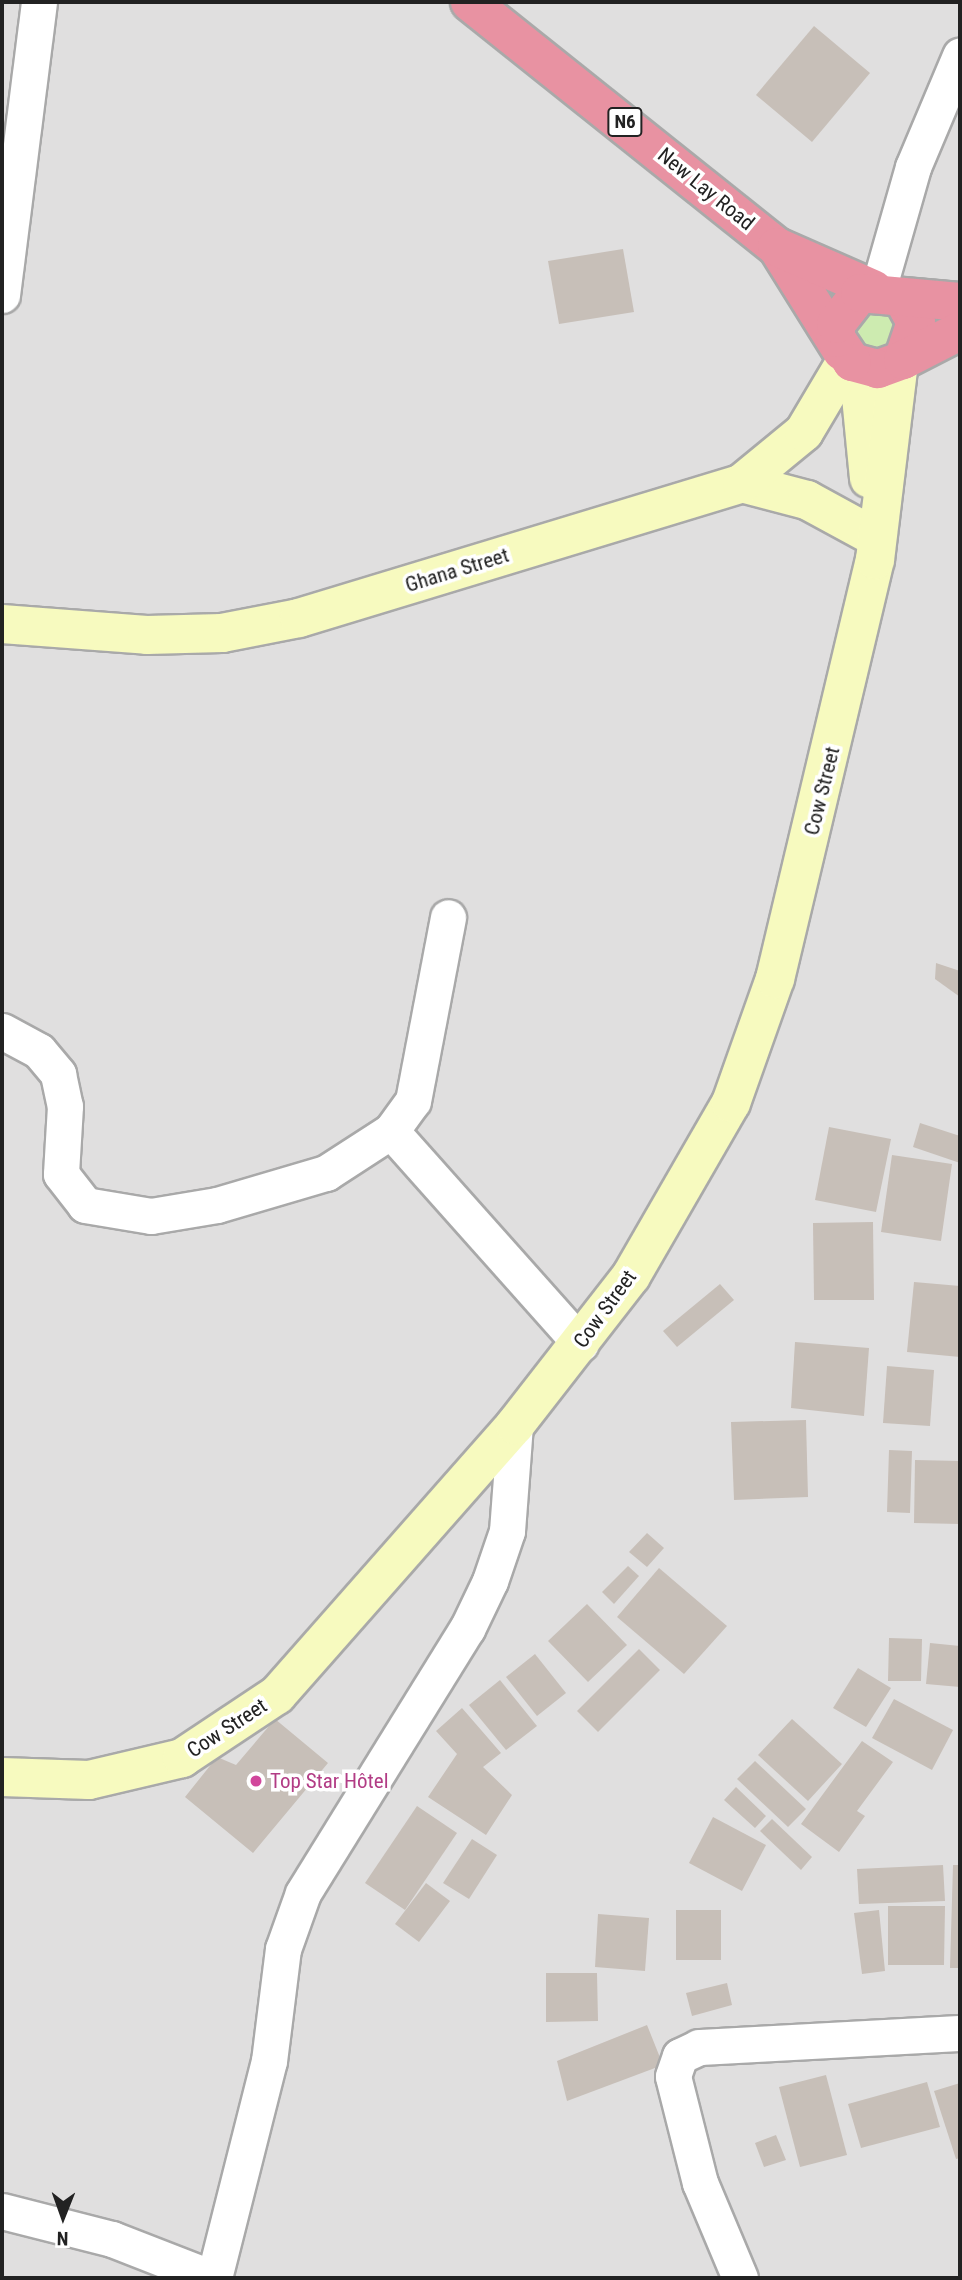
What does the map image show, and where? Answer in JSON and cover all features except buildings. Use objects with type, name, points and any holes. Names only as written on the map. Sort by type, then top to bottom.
[{"type":"highway","name":"New Lay Road","points":[[470,2],[776,247]]},
{"type":"highway","name":"N6","points":[[776,247],[885,293],[960,302]]},
{"type":"highway","name":"N6","points":[[776,247],[849,358]]},
{"type":"highway","points":[[901,361],[916,322],[885,293],[840,311],[849,358],[878,369],[901,361],[960,331]]},
{"type":"street","points":[[2,295],[39,2]]},
{"type":"street","points":[[885,293],[912,167],[960,56]]},
{"type":"street","name":"Ghana Street","points":[[2,624],[147,635],[235,630],[299,618],[743,482],[804,432],[849,358]]},
{"type":"street","name":"Cow Street","points":[[849,358],[874,548]]},
{"type":"street","name":"Cow Street","points":[[2,1777],[89,1780],[182,1758],[229,1731],[277,1695],[515,1425],[581,1344],[696,1172],[731,1103],[775,979],[874,548],[901,361]]},
{"type":"street","points":[[743,482],[825,508],[874,548]]},
{"type":"street","points":[[2,1031],[39,1051],[58,1074],[65,1106],[61,1174],[85,1205],[151,1216],[217,1205],[326,1173],[391,1131],[413,1101],[448,917]]},
{"type":"street","points":[[391,1131],[581,1344]]},
{"type":"street","points":[[2,2211],[112,2239],[213,2278],[269,2061],[283,1949],[303,1893],[467,1629],[490,1581],[507,1531],[515,1425]]},
{"type":"street","points":[[740,2278],[700,2183],[673,2076],[680,2056],[699,2047],[960,2033]]},
{"type":"shaded area","points":[[2,2],[960,2],[960,2278],[2,2278]]},
{"type":"green space","points":[[876,311],[889,316],[894,329],[889,342],[876,347],[863,342],[858,329],[863,316]]},
{"type":"place","name":"Top Star Hôtel","points":[[256,1781]]}]
